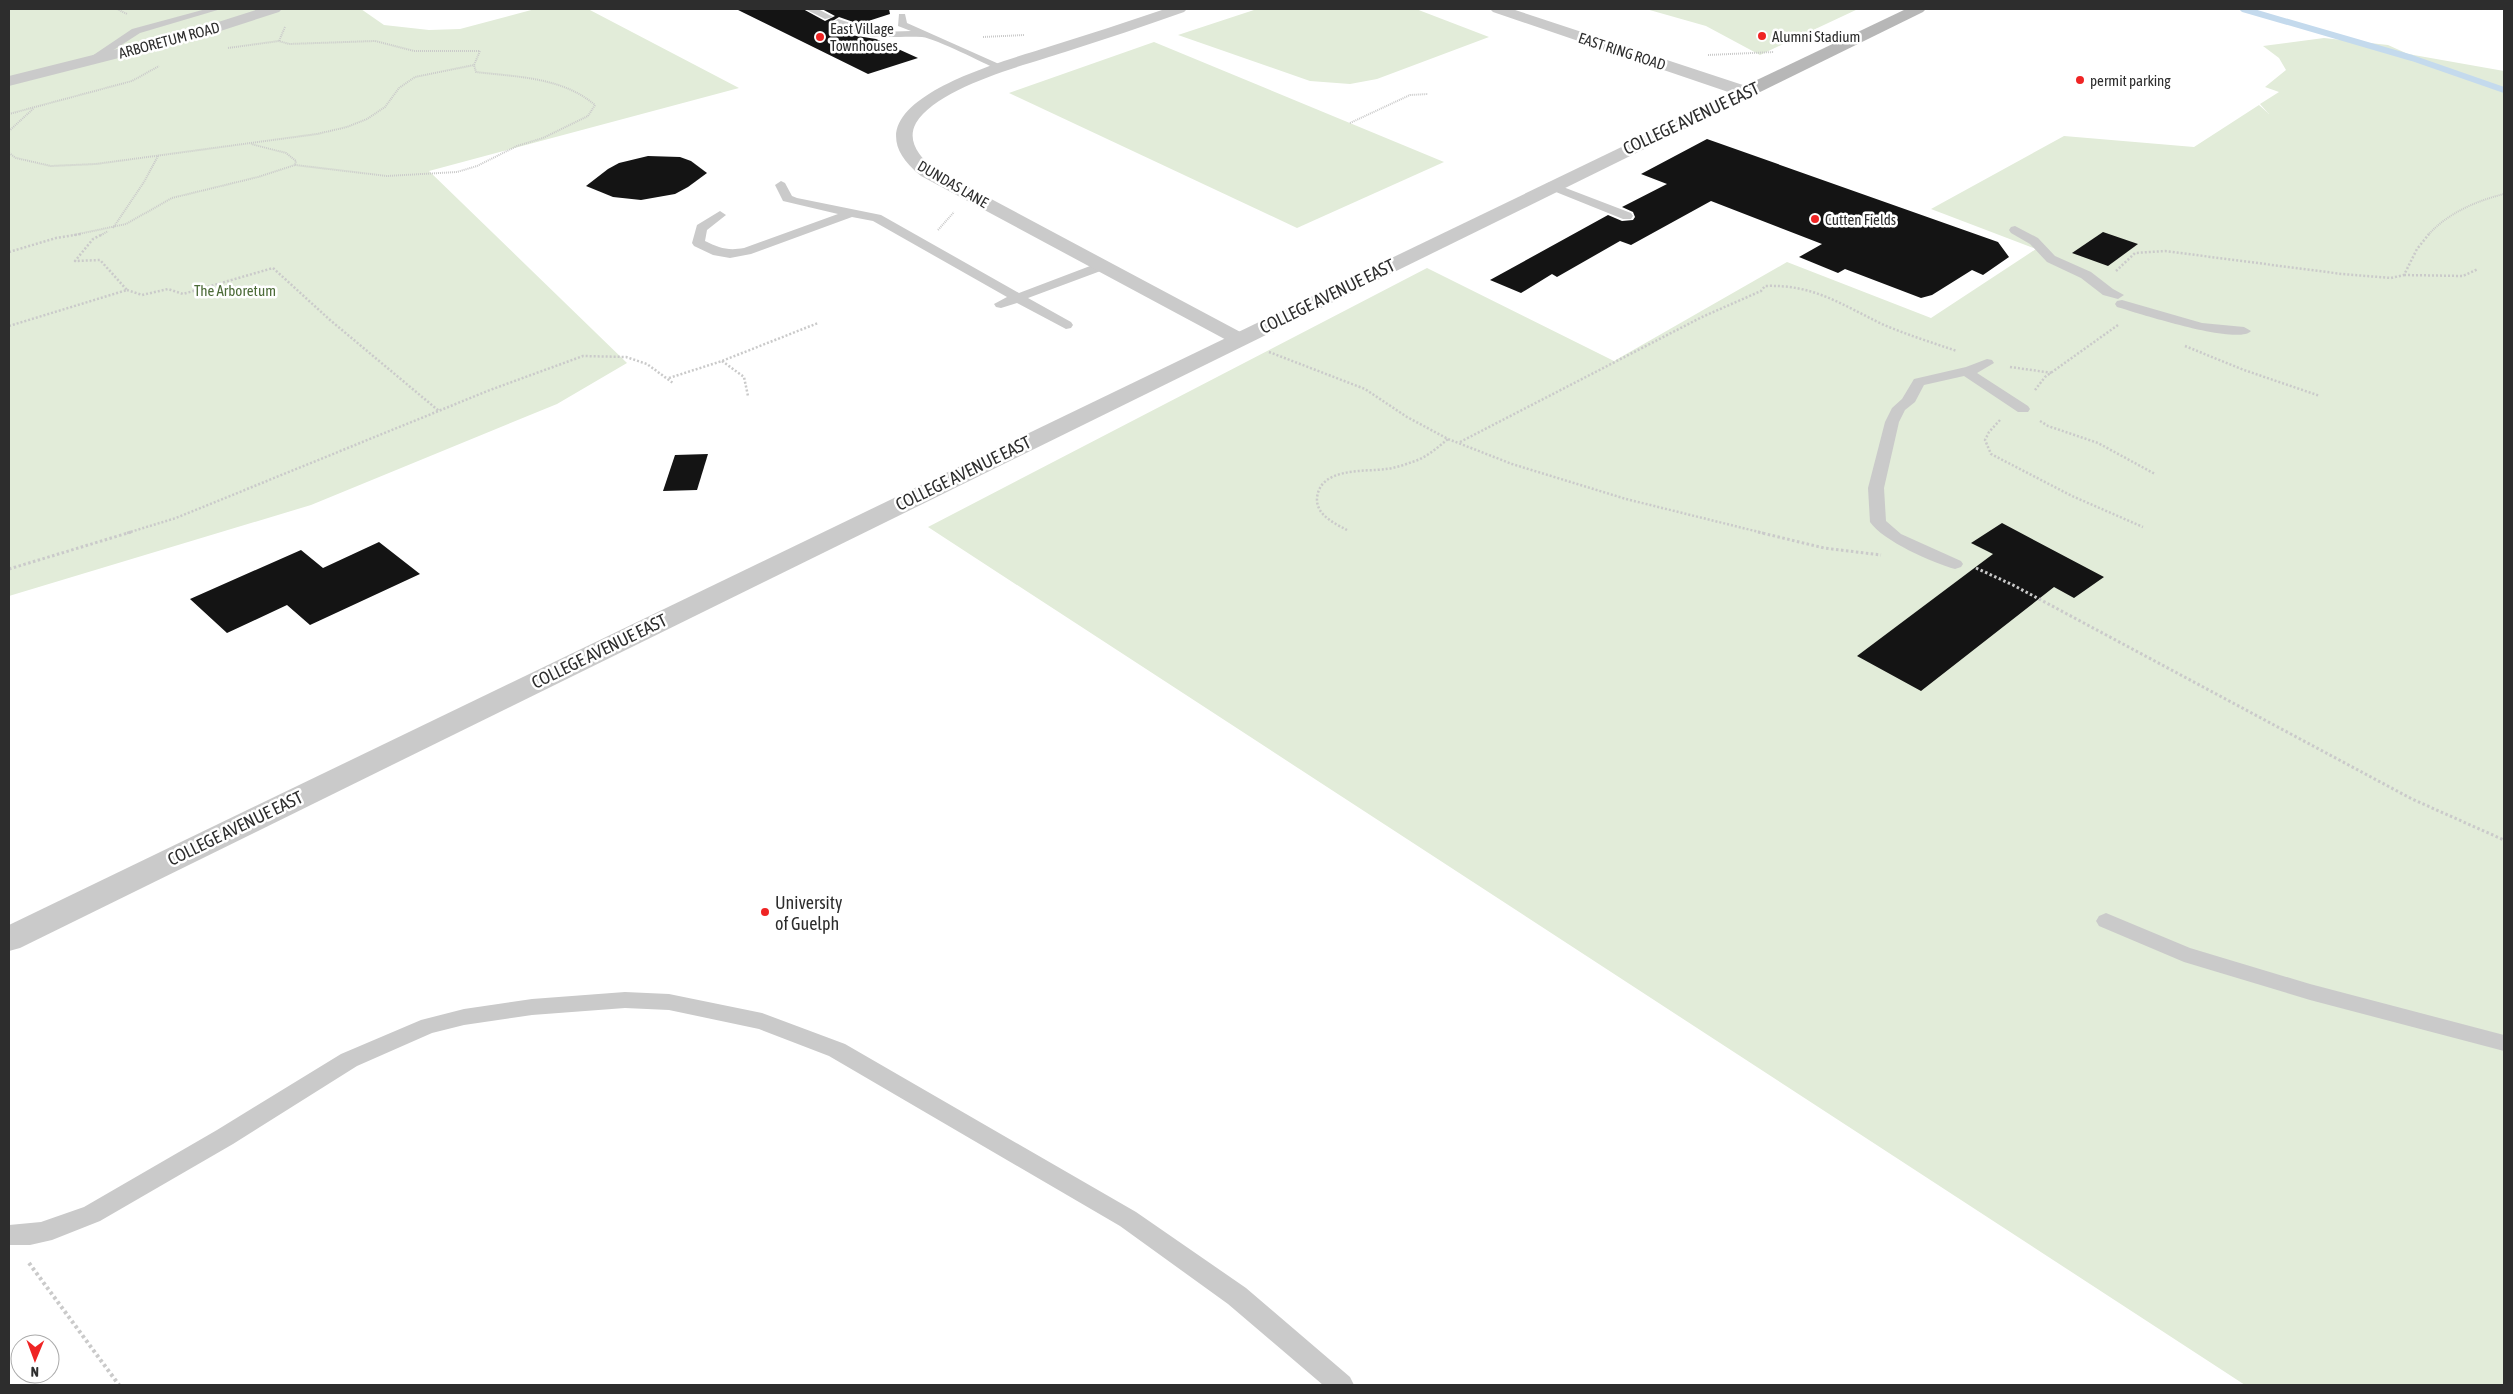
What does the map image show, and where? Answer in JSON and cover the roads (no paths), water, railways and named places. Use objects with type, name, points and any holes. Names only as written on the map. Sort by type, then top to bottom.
[{"type":"main road","name":"COLLEGE AVENUE EAST","points":[[1746,92],[1918,9]]},
{"type":"street","name":"ARBORETUM ROAD","points":[[9,80],[166,42],[274,9]]},
{"type":"street","name":"DUNDAS LANE","points":[[1179,9],[1003,68],[952,89],[925,105],[907,123],[904,131],[905,147],[909,156],[927,172],[1239,339]]},
{"type":"street","name":"EAST RING ROAD","points":[[1498,9],[1746,92]]},
{"type":"street","name":"COLLEGE AVENUE EAST","points":[[9,938],[1746,92]]},
{"type":"lane","points":[[91,60],[136,31],[216,9]]},
{"type":"lane","points":[[810,9],[828,17]]},
{"type":"lane","points":[[902,16],[902,24],[1003,68]]},
{"type":"lane","points":[[838,22],[858,30],[879,35],[925,34]]},
{"type":"lane","points":[[781,185],[787,198],[794,201],[849,214],[877,218],[1066,325]]},
{"type":"lane","points":[[1550,186],[1628,216]]},
{"type":"lane","points":[[720,215],[701,228],[698,242],[706,248],[730,254],[764,246],[849,214]]},
{"type":"lane","points":[[2015,230],[2034,241],[2051,259],[2086,275],[2120,300],[2200,327],[2244,331]]},
{"type":"lane","points":[[1001,304],[1102,266]]},
{"type":"lane","points":[[1955,564],[1895,537],[1878,522],[1876,488],[1892,422],[1899,408],[1908,402],[1922,380],[1965,371],[1987,364]]},
{"type":"lane","points":[[1965,371],[2021,408]]},
{"type":"lane","points":[[2106,921],[2184,954],[2328,997],[2504,1043]]},
{"type":"lane","points":[[9,1235],[46,1231],[72,1223],[92,1214],[225,1137],[349,1060],[428,1026],[464,1017],[532,1006],[625,1000],[669,1002],[762,1020],[803,1035],[846,1055],[1128,1218],[1237,1296],[1341,1385]]},
{"type":"waterway","points":[[2243,9],[2412,58],[2504,90]]},
{"type":"place","name":"Alumni Stadium","points":[[1762,36]]},
{"type":"place","name":"East Village Townhouses","points":[[820,37]]},
{"type":"place","name":"permit parking","points":[[2080,80]]},
{"type":"place","name":"Cutten Fields","points":[[1815,219]]},
{"type":"place","name":"University of Guelph","points":[[765,912]]},
{"type":"park label","name":"The Arboretum","points":[[235,290]]}]
